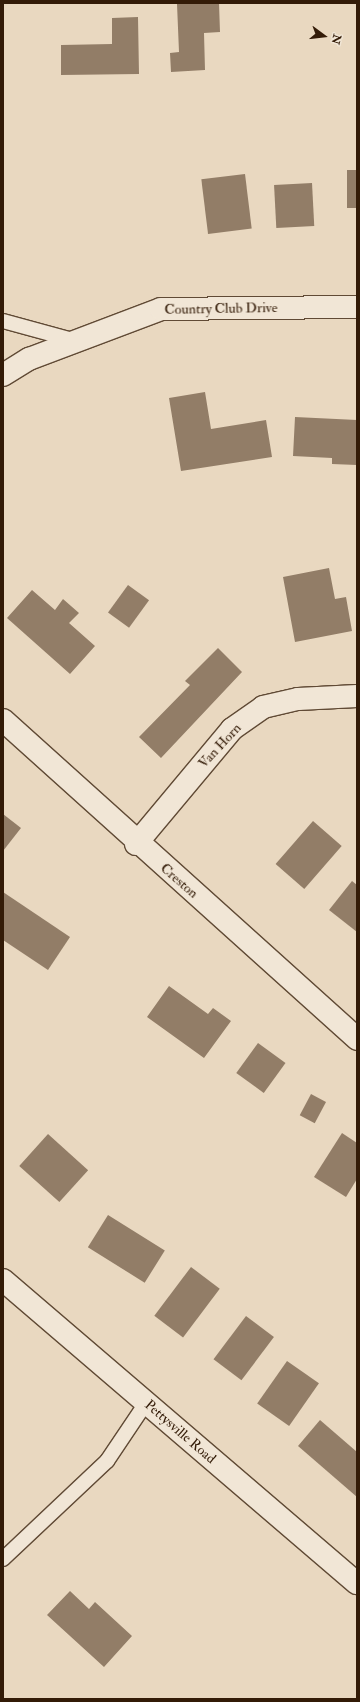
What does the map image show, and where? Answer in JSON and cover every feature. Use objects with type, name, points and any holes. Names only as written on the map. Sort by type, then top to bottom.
[{"type":"street","name":"Country Club Drive","points":[[3,375],[29,359],[161,308],[357,307]]},
{"type":"street","name":"Van Horn","points":[[136,844],[232,729],[263,707],[298,698],[357,696]]},
{"type":"street","name":"Creston","points":[[3,720],[136,844],[357,1039]]},
{"type":"street","name":"Pettysville Road","points":[[3,1280],[357,1583]]},
{"type":"lane","points":[[3,320],[76,341]]},
{"type":"lane","points":[[3,1559],[107,1461],[146,1403]]},
{"type":"building","points":[[219,3],[220,32],[204,33],[205,70],[171,72],[170,53],[179,52],[177,4]]},
{"type":"building","points":[[138,17],[139,74],[61,75],[61,45],[112,44],[112,18]]},
{"type":"building","points":[[347,170],[357,170],[357,208],[347,208]]},
{"type":"building","points":[[245,174],[252,229],[208,234],[201,179]]},
{"type":"building","points":[[312,183],[314,226],[276,228],[274,185]]},
{"type":"building","points":[[205,392],[211,429],[266,420],[272,457],[181,471],[169,398]]},
{"type":"building","points":[[295,417],[357,420],[357,465],[332,464],[332,458],[293,456]]},
{"type":"building","points":[[329,568],[335,599],[346,597],[352,631],[295,642],[283,577]]},
{"type":"building","points":[[128,585],[149,600],[129,628],[108,613]]},
{"type":"building","points":[[32,590],[55,610],[63,599],[79,613],[69,623],[95,646],[70,674],[7,618]]},
{"type":"building","points":[[218,648],[242,672],[161,758],[139,737],[190,685],[185,681]]},
{"type":"building","points":[[3,814],[21,828],[3,851]]},
{"type":"building","points":[[313,821],[342,846],[304,889],[276,864]]},
{"type":"building","points":[[352,881],[357,885],[357,932],[329,910]]},
{"type":"building","points":[[3,892],[70,937],[48,970],[3,940]]},
{"type":"building","points":[[169,986],[208,1014],[213,1008],[231,1021],[204,1058],[147,1017]]},
{"type":"building","points":[[258,1043],[286,1063],[264,1093],[236,1073]]},
{"type":"building","points":[[311,1094],[326,1102],[315,1123],[300,1115]]},
{"type":"building","points":[[342,1133],[357,1143],[357,1179],[346,1197],[314,1177]]},
{"type":"building","points":[[48,1134],[88,1170],[59,1202],[19,1166]]},
{"type":"building","points":[[108,1215],[165,1251],[145,1283],[88,1247]]},
{"type":"building","points":[[191,1267],[220,1289],[183,1337],[154,1316]]},
{"type":"building","points":[[246,1316],[274,1337],[241,1380],[214,1359]]},
{"type":"building","points":[[287,1361],[319,1383],[289,1426],[257,1404]]},
{"type":"building","points":[[320,1420],[357,1452],[357,1497],[298,1446]]},
{"type":"building","points":[[70,1591],[89,1609],[95,1602],[132,1636],[104,1667],[47,1615]]}]
